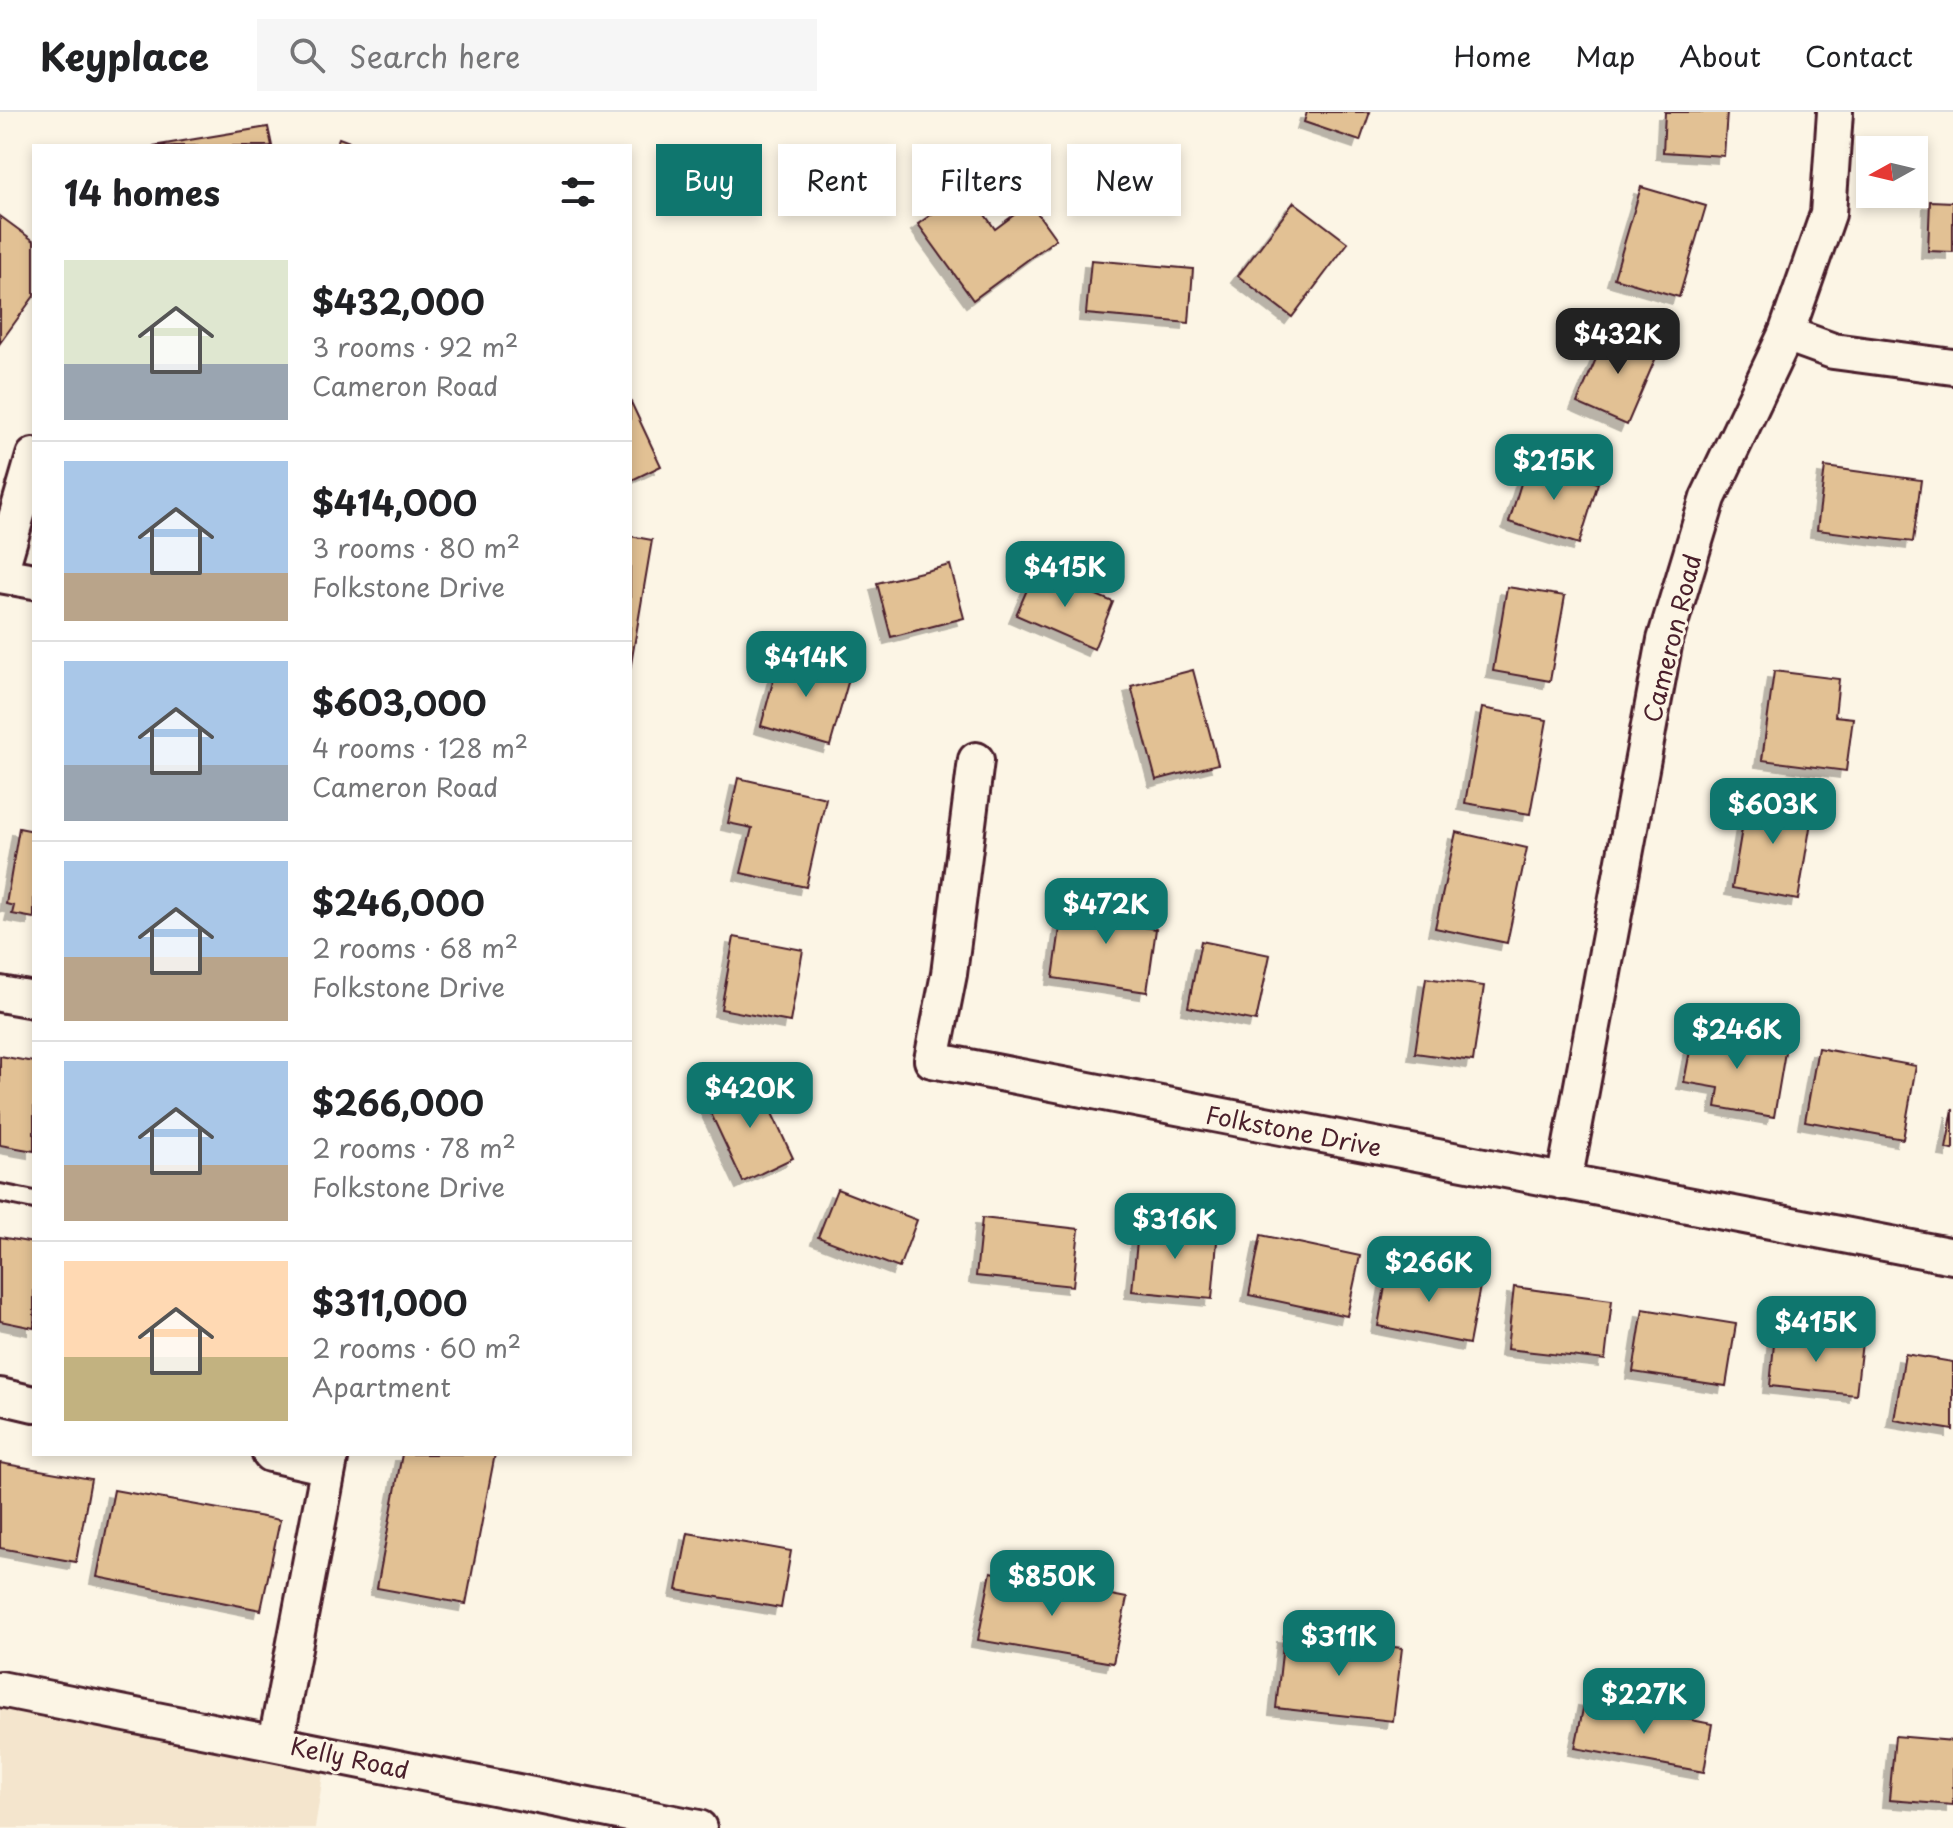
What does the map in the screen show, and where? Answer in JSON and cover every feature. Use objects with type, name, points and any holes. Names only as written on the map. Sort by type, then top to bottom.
[{"type":"street","name":"Cameron Road","points":[[1564,1182],[1665,640],[1708,498],[1786,334],[1828,214],[1835,112]]},
{"type":"street","points":[[1786,334],[1833,351],[1953,367]]},
{"type":"street","points":[[32,463],[0,574],[32,581]]},
{"type":"street","name":"Folkstone Drive","points":[[976,760],[949,974],[932,1060],[1953,1256]]},
{"type":"street","points":[[0,994],[32,1000]]},
{"type":"street","points":[[0,1396],[32,1404]]},
{"type":"street","points":[[276,1742],[330,1460],[290,1456]]},
{"type":"street","name":"Kelly Road","points":[[0,1689],[699,1828]]},
{"type":"lane","points":[[0,1193],[32,1200]]},
{"type":"shaded area","points":[[0,1678],[328,1742],[315,1828],[0,1828]]},
{"type":"building","points":[[1307,112],[1370,112],[1360,141],[1304,122]]},
{"type":"building","points":[[1665,112],[1727,112],[1724,156],[1663,152]]},
{"type":"building","points":[[268,127],[272,144],[165,144]]},
{"type":"building","points":[[339,138],[355,144],[337,144]]},
{"type":"building","points":[[1641,187],[1706,206],[1679,297],[1614,278]]},
{"type":"building","points":[[1930,201],[1953,202],[1953,252],[1928,251]]},
{"type":"building","points":[[1294,202],[1348,243],[1292,317],[1238,276]]},
{"type":"building","points":[[0,216],[32,240],[32,299],[0,343]]},
{"type":"building","points":[[929,216],[986,216],[995,229],[1012,216],[1039,216],[1056,239],[973,300],[918,224]]},
{"type":"building","points":[[1091,260],[1193,269],[1189,323],[1086,314]]},
{"type":"building","points":[[1610,326],[1660,348],[1627,425],[1577,403]]},
{"type":"building","points":[[632,404],[661,466],[632,480]]},
{"type":"building","points":[[1528,461],[1598,483],[1579,544],[1509,522]]},
{"type":"building","points":[[1825,467],[1921,480],[1913,542],[1817,530]]},
{"type":"building","points":[[632,536],[652,540],[632,658]]},
{"type":"building","points":[[950,565],[964,618],[891,637],[877,583]]},
{"type":"building","points":[[1036,569],[1113,602],[1094,649],[1016,615]]},
{"type":"building","points":[[1507,587],[1565,596],[1550,681],[1493,671]]},
{"type":"building","points":[[781,652],[851,672],[830,746],[761,726]]},
{"type":"building","points":[[1193,670],[1218,764],[1156,780],[1131,686]]},
{"type":"building","points":[[1774,671],[1839,679],[1835,716],[1853,718],[1846,771],[1762,760]]},
{"type":"building","points":[[1482,708],[1547,720],[1530,814],[1465,803]]},
{"type":"building","points":[[738,778],[826,798],[806,887],[741,873],[752,828],[728,823]]},
{"type":"building","points":[[1748,793],[1814,804],[1798,900],[1732,888]]},
{"type":"building","points":[[19,828],[32,831],[32,918],[12,914],[14,906],[6,904]]},
{"type":"building","points":[[1456,832],[1527,848],[1507,943],[1435,928]]},
{"type":"building","points":[[1092,894],[1142,901],[1138,926],[1156,929],[1147,992],[1053,978],[1062,914],[1089,918]]},
{"type":"building","points":[[734,937],[803,950],[790,1022],[721,1009]]},
{"type":"building","points":[[1201,941],[1270,955],[1256,1021],[1188,1007]]},
{"type":"building","points":[[1426,978],[1484,986],[1473,1061],[1415,1053]]},
{"type":"building","points":[[1694,1030],[1786,1046],[1774,1117],[1716,1107],[1719,1088],[1684,1082]]},
{"type":"building","points":[[1818,1048],[1916,1066],[1903,1139],[1805,1121]]},
{"type":"building","points":[[0,1056],[32,1062],[32,1151],[0,1145]]},
{"type":"building","points":[[756,1079],[793,1158],[743,1182],[706,1103]]},
{"type":"building","points":[[1953,1109],[1953,1150],[1946,1149]]},
{"type":"building","points":[[837,1189],[917,1220],[899,1268],[818,1237]]},
{"type":"building","points":[[982,1218],[1079,1229],[1073,1286],[976,1276]]},
{"type":"building","points":[[1139,1222],[1218,1230],[1212,1299],[1132,1291]]},
{"type":"building","points":[[1261,1235],[1360,1256],[1347,1316],[1249,1295]]},
{"type":"building","points":[[0,1237],[32,1243],[32,1328],[0,1321]]},
{"type":"building","points":[[1389,1264],[1481,1281],[1469,1344],[1378,1326]]},
{"type":"building","points":[[1514,1287],[1612,1300],[1605,1360],[1507,1349]]},
{"type":"building","points":[[1643,1309],[1736,1324],[1726,1386],[1633,1372]]},
{"type":"building","points":[[1775,1333],[1862,1342],[1856,1395],[1770,1386]]},
{"type":"building","points":[[1905,1354],[1953,1362],[1953,1430],[1894,1420]]},
{"type":"building","points":[[402,1456],[495,1456],[466,1604],[377,1588]]},
{"type":"building","points":[[0,1463],[91,1479],[76,1562],[0,1548]]},
{"type":"building","points":[[114,1490],[280,1520],[261,1610],[97,1577]]},
{"type":"building","points":[[688,1533],[791,1551],[781,1608],[677,1590]]},
{"type":"building","points":[[991,1572],[1127,1598],[1113,1663],[978,1640]]},
{"type":"building","points":[[1284,1635],[1402,1648],[1393,1721],[1276,1708]]},
{"type":"building","points":[[1585,1699],[1712,1724],[1704,1772],[1575,1748]]},
{"type":"building","points":[[1895,1736],[1953,1741],[1953,1805],[1889,1800]]}]
